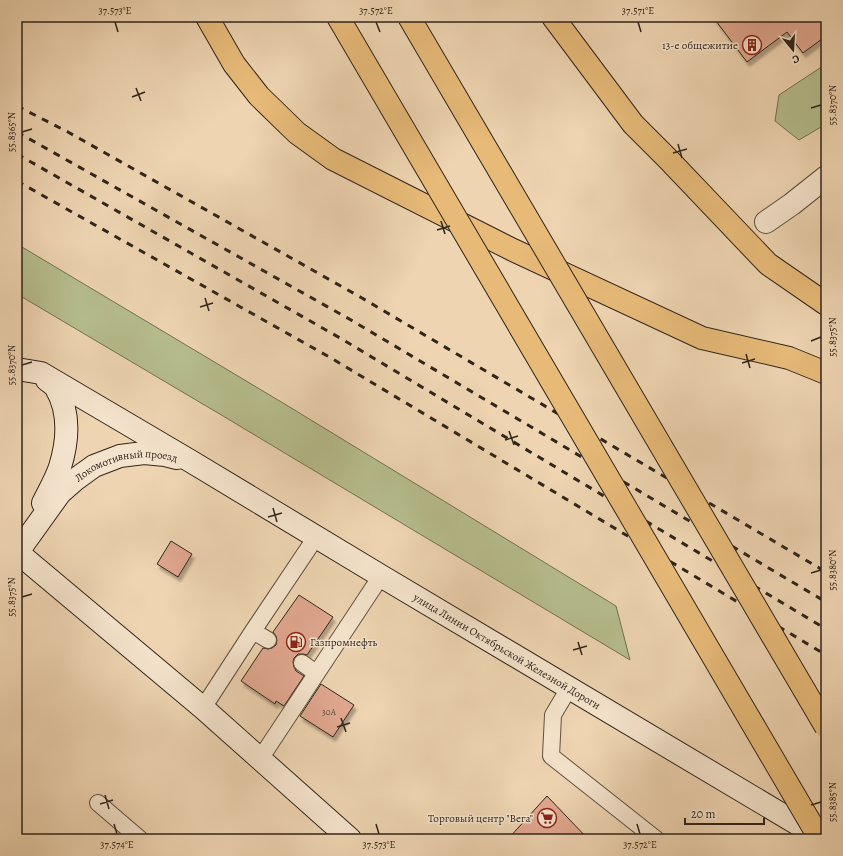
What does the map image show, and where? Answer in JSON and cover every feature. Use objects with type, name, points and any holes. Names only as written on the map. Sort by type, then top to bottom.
[{"type":"main road","points":[[207,17],[234,64],[259,96],[297,133],[332,159],[512,250],[702,338],[789,358],[826,373]]},
{"type":"main road","points":[[338,17],[822,839]]},
{"type":"main road","points":[[409,17],[826,727]]},
{"type":"main road","points":[[553,17],[633,124],[768,264],[826,304]]},
{"type":"street","points":[[775,216],[826,177]]},
{"type":"street","name":"Локомотивный проезд","points":[[17,369],[41,373],[192,462]]},
{"type":"street","name":"Локомотивный проезд","points":[[17,552],[51,489],[60,467],[65,446],[67,425],[64,406],[55,387],[41,373]]},
{"type":"street","name":"Локомотивный проезд","points":[[17,552],[60,494],[76,479],[94,466],[120,456],[144,453],[165,455],[192,462]]},
{"type":"street","name":"улица Линии Октябрьской Железной Дороги","points":[[192,462],[822,839]]},
{"type":"street","points":[[17,552],[203,708],[350,839]]},
{"type":"lane","points":[[17,360],[41,373]]},
{"type":"lane","points":[[203,708],[316,537]]},
{"type":"lane","points":[[260,759],[316,672],[381,576]]},
{"type":"lane","points":[[253,631],[268,640]]},
{"type":"lane","points":[[302,663],[316,672]]},
{"type":"lane","points":[[569,688],[553,715],[550,756],[656,839]]},
{"type":"lane","points":[[98,803],[140,839]]},
{"type":"green space","points":[[826,64],[826,124],[799,140],[775,121],[779,95]]},
{"type":"green space","points":[[17,244],[288,406],[616,606],[630,660],[17,294]]},
{"type":"building","name":"13-е общежитие","points":[[713,17],[826,17],[826,36],[803,53],[787,32],[747,62]]},
{"type":"building","points":[[171,541],[192,554],[178,577],[157,564]]},
{"type":"building","points":[[299,595],[333,617],[307,655],[298,654],[294,658],[293,662],[296,671],[304,676],[284,706],[276,701],[275,704],[241,681],[263,648],[268,649],[276,645],[277,640],[273,632]]},
{"type":"building","points":[[321,684],[354,705],[333,737],[300,716]]},
{"type":"building","name":"Торговый центр \"Вега\"","points":[[547,796],[588,839],[508,839]]},
{"type":"railway","points":[[17,106],[68,132],[362,298],[826,572]]},
{"type":"railway","points":[[17,132],[351,320],[826,602]]},
{"type":"railway","points":[[17,154],[340,338],[826,629]]},
{"type":"railway","points":[[17,181],[331,358],[826,655]]},
{"type":"place","name":"13-е общежитие","points":[[752,45]]},
{"type":"place","name":"Газпромнефть","points":[[296,642]]},
{"type":"place","name":"Торговый центр \"Вега\"","points":[[547,818]]}]
